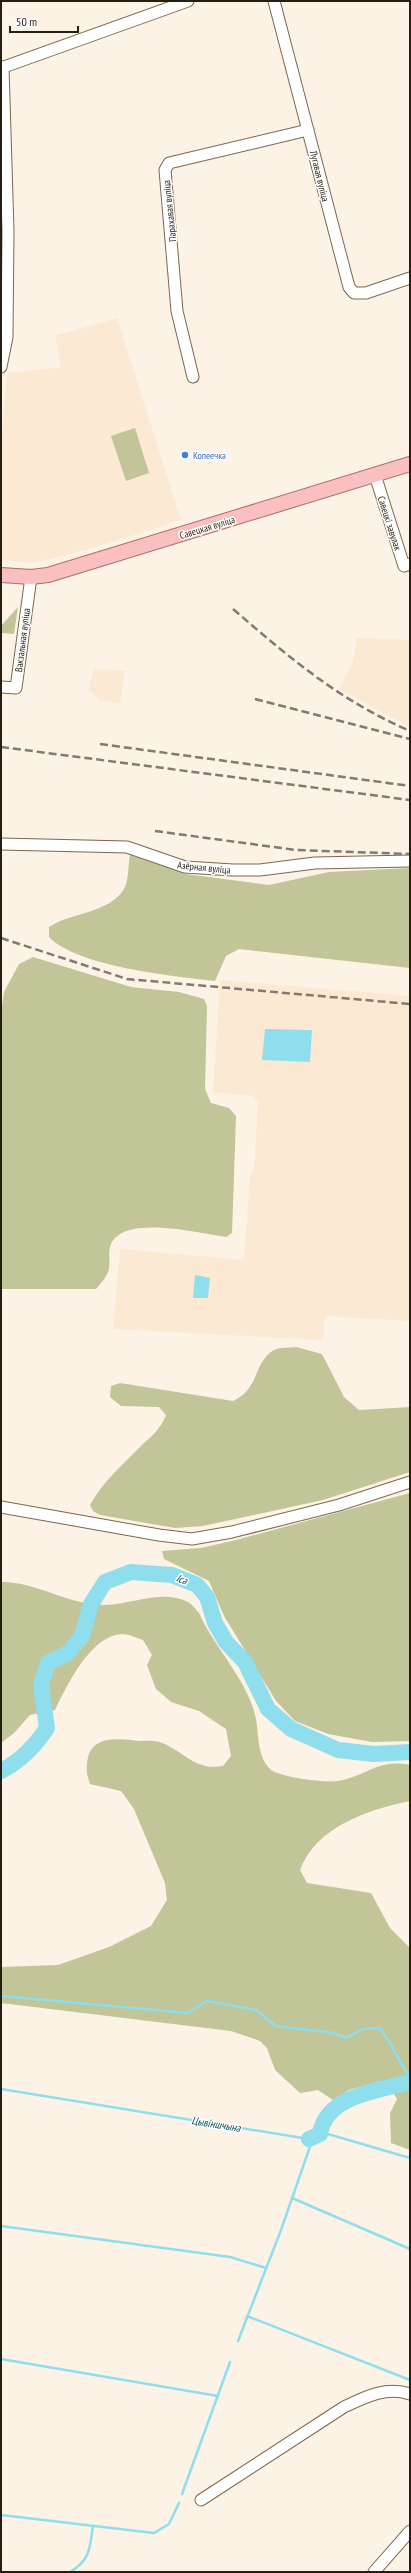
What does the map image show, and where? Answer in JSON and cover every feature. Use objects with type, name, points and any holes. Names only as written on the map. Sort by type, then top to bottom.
[{"type":"main road","name":"Савецкая вуліца","points":[[1,575],[31,577],[70,568],[410,464]]},
{"type":"street","points":[[1,367],[7,337],[2,68],[188,1]]},
{"type":"street","name":"Лугавая вуліца","points":[[274,1],[349,287],[354,293],[366,293],[410,278]]},
{"type":"street","name":"Парахавая вуліца","points":[[193,377],[177,311],[165,170],[169,163],[308,130]]},
{"type":"street","name":"Савецкі завулак","points":[[375,475],[404,566],[410,564]]},
{"type":"street","name":"Вакзальная вуліца","points":[[1,686],[16,688],[31,577]]},
{"type":"street","name":"Азёрная вуліца","points":[[1,844],[127,847],[185,867],[233,870],[260,870],[315,863],[410,862]]},
{"type":"street","points":[[1,1507],[158,1535],[192,1539],[232,1532],[293,1517],[410,1482]]},
{"type":"street","points":[[201,2500],[344,2407],[368,2395],[384,2391],[410,2394]]},
{"type":"street","points":[[374,2572],[410,2531]]},
{"type":"shaded area","points":[[117,318],[181,520],[100,546],[34,563],[1,560],[1,450],[7,373],[61,367],[55,336]]},
{"type":"shaded area","points":[[357,638],[410,640],[410,727],[339,689],[353,661]]},
{"type":"shaded area","points":[[94,669],[125,671],[120,703],[100,701],[89,690]]},
{"type":"shaded area","points":[[220,980],[410,996],[410,1321],[325,1316],[323,1340],[113,1329],[120,1249],[244,1260],[250,1175],[254,1170],[258,1103],[253,1096],[213,1092]]},
{"type":"green space","points":[[135,428],[149,473],[126,481],[111,436]]},
{"type":"green space","points":[[18,607],[14,634],[1,633],[1,626]]},
{"type":"green space","points":[[130,855],[186,874],[269,885],[329,872],[410,868],[410,968],[239,949],[226,956],[215,981],[152,973],[103,963],[81,956],[63,947],[49,937],[49,927],[68,918],[99,908],[117,897],[126,885]]},
{"type":"green space","points":[[33,957],[131,987],[179,992],[204,999],[207,1006],[205,1089],[211,1103],[229,1108],[236,1116],[232,1233],[226,1237],[163,1228],[131,1230],[119,1235],[111,1244],[109,1251],[108,1271],[105,1278],[96,1289],[1,1289],[1,1014],[4,992],[19,964]]},
{"type":"green space","points":[[296,1347],[322,1354],[344,1397],[359,1410],[410,1407],[410,1472],[323,1500],[203,1526],[175,1528],[100,1515],[93,1511],[90,1505],[100,1489],[154,1433],[164,1421],[166,1415],[159,1407],[121,1406],[110,1397],[111,1386],[120,1383],[233,1401],[242,1396],[248,1390],[267,1355],[276,1349]]},
{"type":"green space","points":[[410,1493],[410,1741],[372,1742],[328,1734],[295,1721],[276,1701],[224,1616],[209,1581],[164,1559],[162,1551],[201,1548],[236,1540]]},
{"type":"green space","points":[[1,1582],[28,1586],[65,1598],[92,1604],[116,1604],[158,1597],[178,1598],[189,1603],[199,1613],[212,1638],[243,1685],[256,1718],[262,1756],[265,1763],[275,1772],[302,1779],[337,1781],[347,1779],[389,1764],[410,1765],[410,1801],[361,1815],[330,1832],[318,1842],[308,1855],[300,1870],[307,1883],[371,1893],[390,1928],[410,1948],[410,2150],[391,2143],[390,2113],[397,2099],[392,2090],[381,2081],[349,2090],[333,2100],[318,2090],[300,2093],[275,2070],[267,2048],[260,2041],[231,2031],[1,2003],[1,1967],[58,1965],[109,1947],[151,1926],[167,1900],[165,1883],[134,1809],[121,1791],[90,1784],[87,1768],[88,1757],[91,1750],[102,1742],[116,1739],[160,1742],[191,1760],[205,1766],[223,1766],[231,1756],[226,1729],[199,1711],[171,1702],[156,1689],[147,1665],[152,1655],[143,1640],[130,1635],[122,1634],[111,1637],[100,1643],[90,1652],[73,1675],[55,1710],[30,1715],[14,1733],[1,1743]]},
{"type":"water","points":[[265,1029],[312,1030],[310,1062],[262,1060]]},
{"type":"water","points":[[195,1275],[210,1278],[208,1298],[193,1298]]},
{"type":"waterway","name":"Іса","points":[[1,1771],[15,1763],[27,1752],[38,1741],[47,1728],[41,1684],[48,1663],[68,1653],[82,1636],[91,1604],[105,1582],[131,1572],[172,1575],[197,1585],[207,1597],[215,1623],[226,1642],[245,1662],[268,1709],[291,1729],[338,1750],[374,1754],[410,1752]]},
{"type":"waterway","points":[[1,1996],[188,2013],[207,2001],[256,2010],[276,2026],[334,2033],[346,2038],[363,2029],[379,2028],[388,2039],[405,2070],[410,2076]]},
{"type":"waterway","name":"Цывіншчына","points":[[309,2139],[320,2134],[324,2121],[332,2111],[343,2103],[369,2092],[410,2082]]},
{"type":"waterway","name":"Цывіншчына","points":[[1,2089],[309,2139]]},
{"type":"waterway","points":[[321,2132],[410,2158]]},
{"type":"waterway","points":[[238,2341],[281,2230],[313,2138]]},
{"type":"waterway","points":[[292,2198],[410,2249]]},
{"type":"waterway","points":[[1,2226],[230,2257],[266,2268]]},
{"type":"waterway","points":[[247,2316],[410,2380]]},
{"type":"waterway","points":[[1,2359],[218,2396]]},
{"type":"waterway","points":[[182,2494],[230,2362]]},
{"type":"waterway","points":[[1,2515],[154,2533],[169,2524],[179,2503]]},
{"type":"waterway","points":[[70,2572],[82,2563],[88,2553],[93,2526]]},
{"type":"railway","points":[[233,609],[275,645],[338,692],[384,719],[410,731]]},
{"type":"railway","points":[[255,699],[410,739]]},
{"type":"railway","points":[[100,744],[410,786]]},
{"type":"railway","points":[[1,747],[410,800]]},
{"type":"railway","points":[[155,831],[296,850],[410,854]]},
{"type":"railway","points":[[1,938],[127,979],[410,1004]]},
{"type":"place","name":"Копеечка","points":[[185,455]]}]
